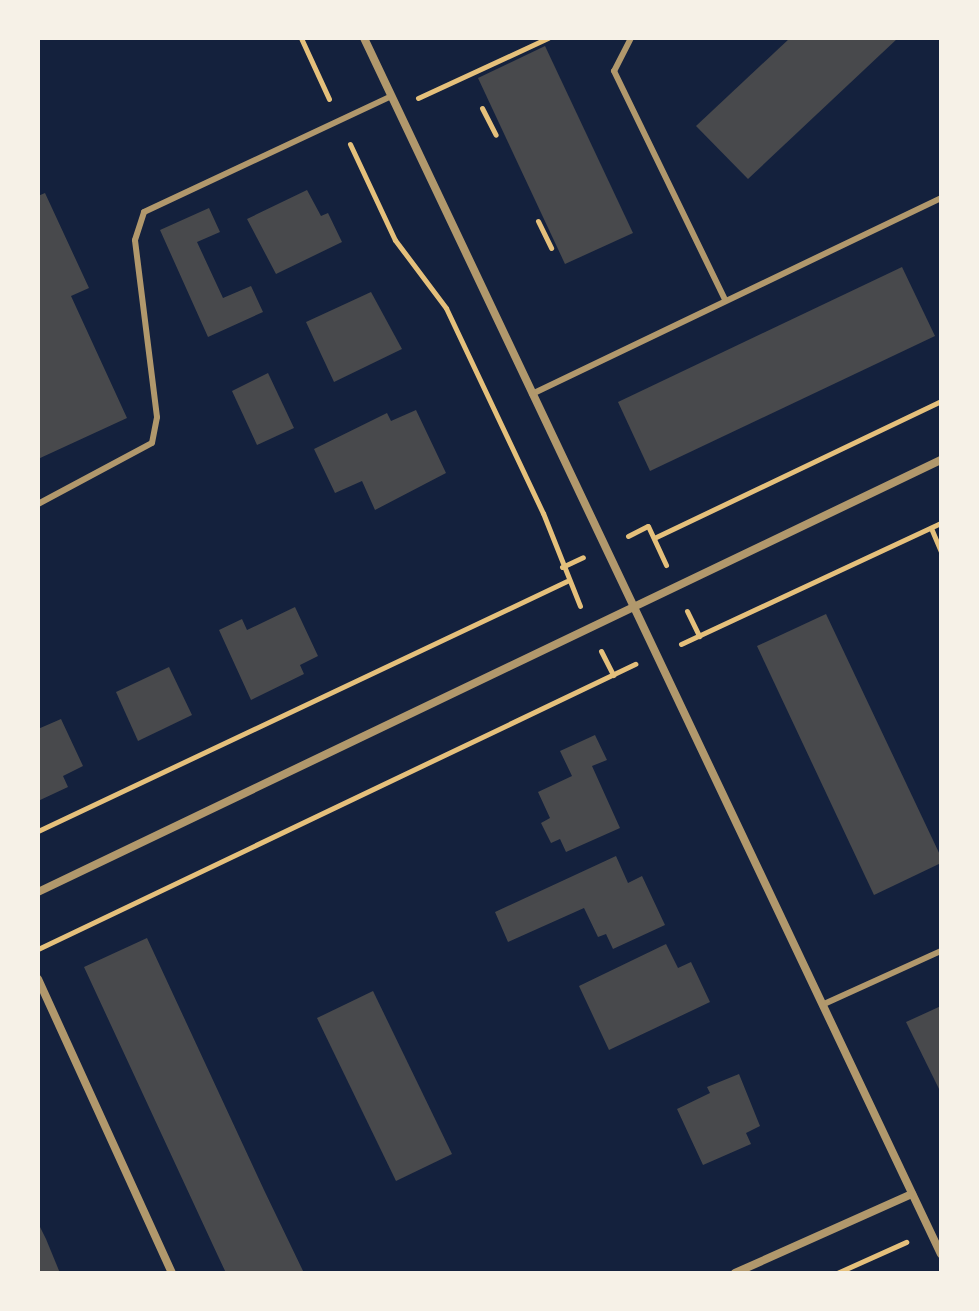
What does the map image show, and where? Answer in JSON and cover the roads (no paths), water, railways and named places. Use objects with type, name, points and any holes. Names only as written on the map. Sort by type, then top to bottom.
[{"type":"street","points":[[364,38],[941,1254]]},
{"type":"street","points":[[38,892],[941,460]]},
{"type":"street","points":[[38,979],[172,1273]]},
{"type":"street","points":[[735,1273],[912,1194]]},
{"type":"lane","points":[[631,38],[614,71],[725,300]]},
{"type":"lane","points":[[38,504],[131,458],[152,443],[157,417],[135,240],[144,212],[390,97]]},
{"type":"lane","points":[[532,394],[941,198]]},
{"type":"lane","points":[[824,1004],[941,951]]}]
